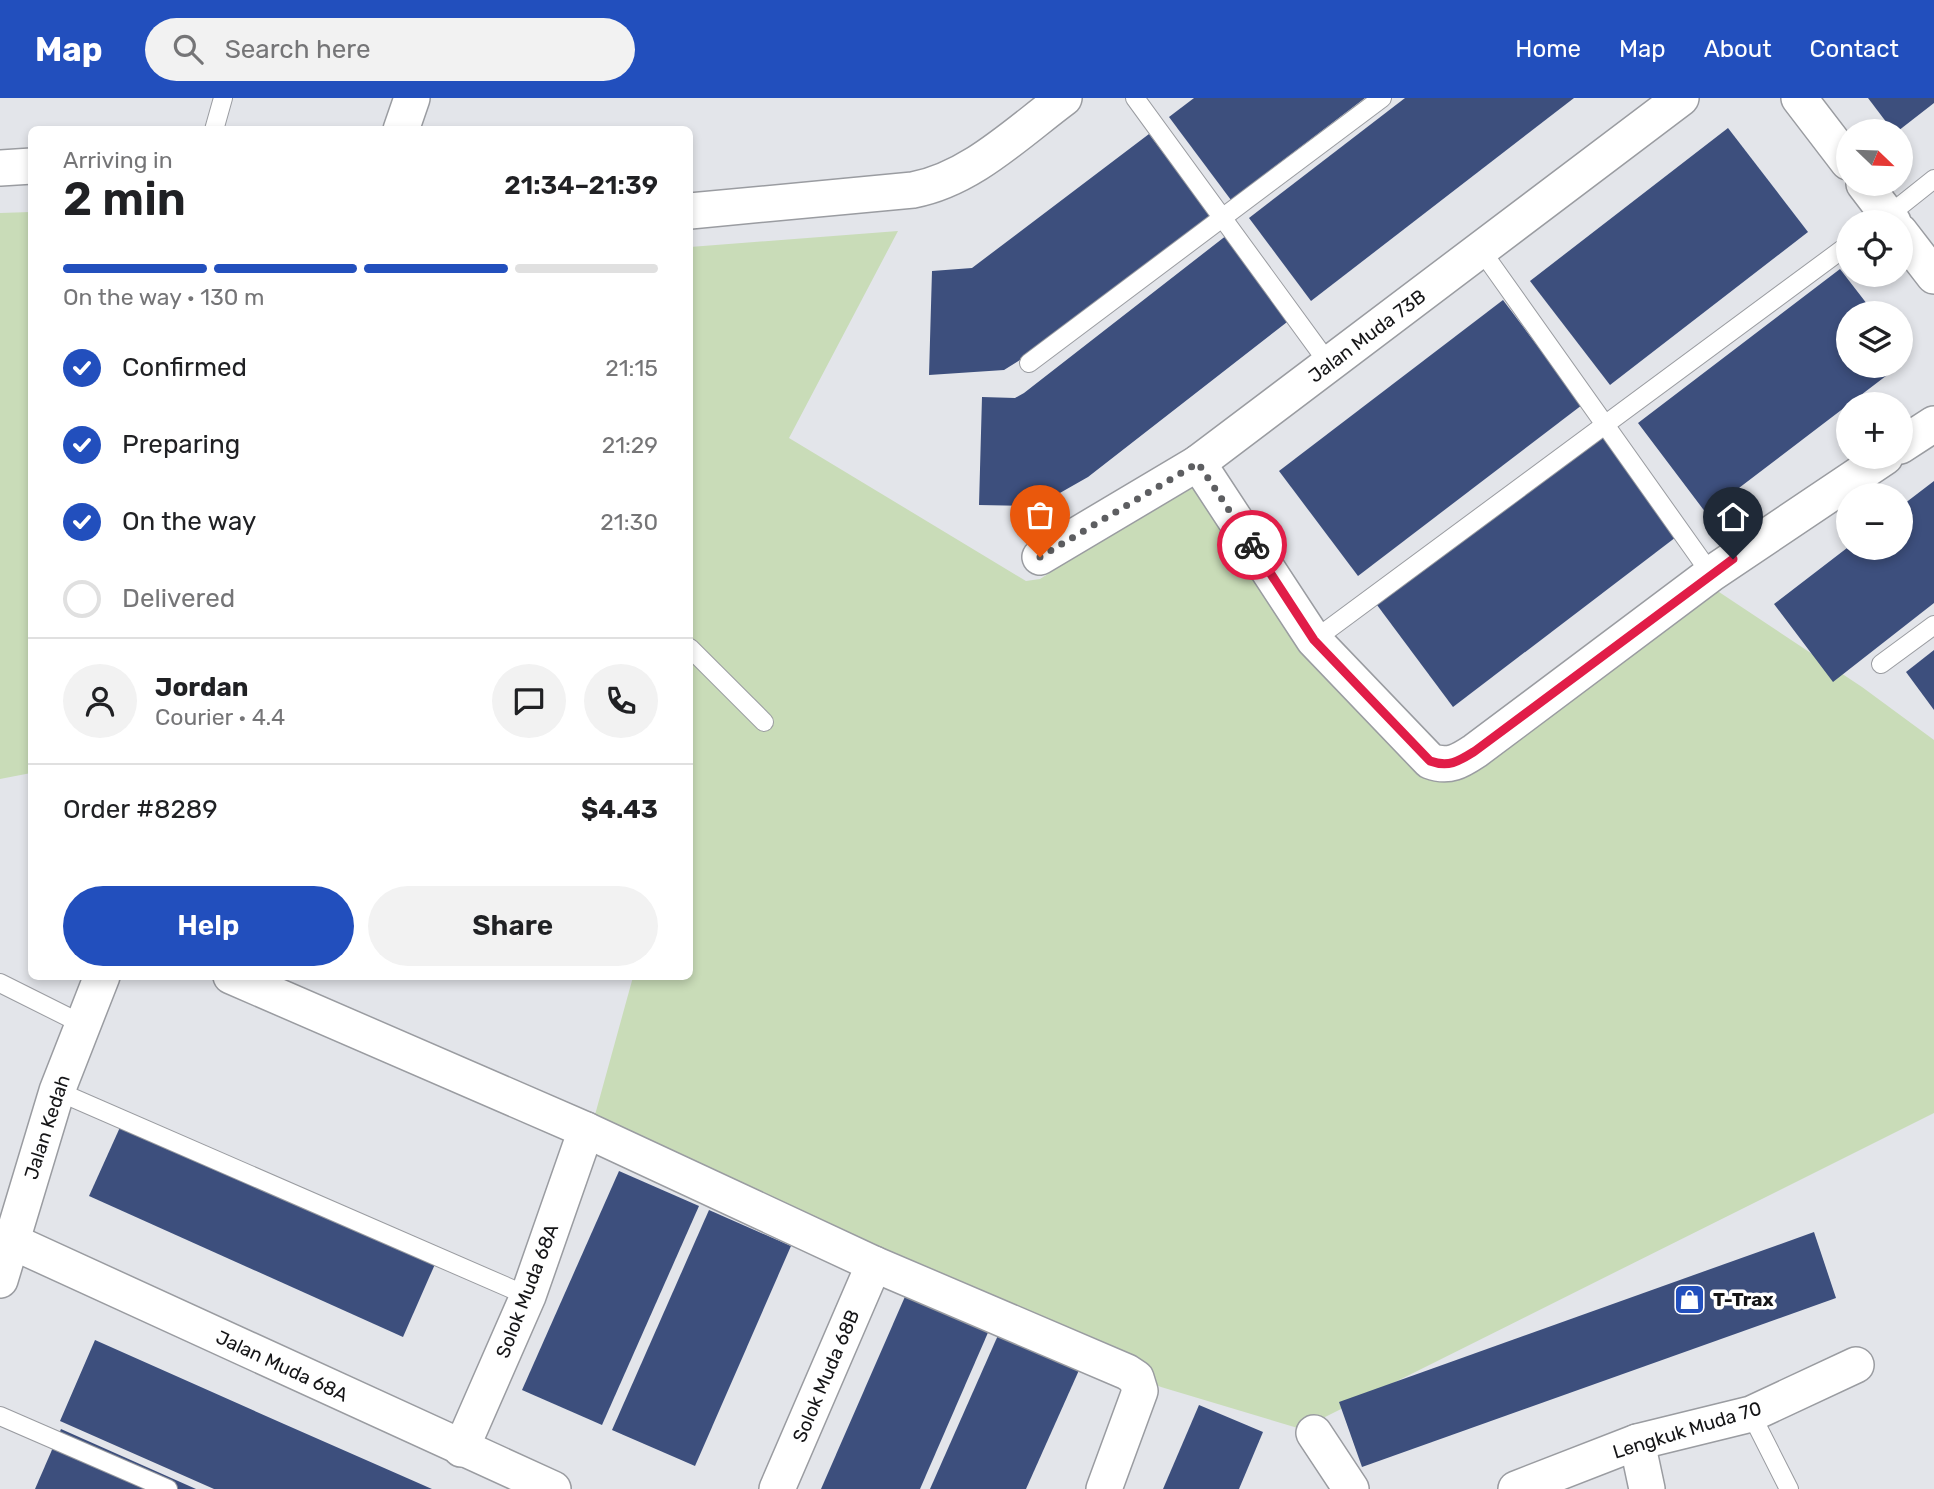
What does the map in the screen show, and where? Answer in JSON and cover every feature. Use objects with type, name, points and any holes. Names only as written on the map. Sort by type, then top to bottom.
[{"type":"street","points":[[402,126],[412,98]]},
{"type":"street","points":[[693,211],[942,185],[965,172],[1064,98]]},
{"type":"street","name":"Jalan Muda 73B","points":[[1040,557],[1198,463],[1681,98]]},
{"type":"street","points":[[1800,98],[1836,146]]},
{"type":"street","points":[[0,168],[28,166]]},
{"type":"street","points":[[1913,251],[1934,276]]},
{"type":"street","points":[[1913,438],[1934,424]]},
{"type":"street","points":[[1198,463],[1314,640],[1430,761],[1449,765],[1475,751],[1711,574],[1867,469]]},
{"type":"street","name":"Jalan Kedah","points":[[0,1280],[57,1091],[101,980]]},
{"type":"street","points":[[240,980],[586,1130],[874,1264],[1127,1372],[1136,1378],[1140,1391],[1104,1489]]},
{"type":"street","name":"Solok Muda 68A","points":[[461,1449],[528,1296],[586,1130]]},
{"type":"street","name":"Jalan Muda 68A","points":[[13,1241],[553,1489]]},
{"type":"street","name":"Solok Muda 68B","points":[[778,1489],[874,1264]]},
{"type":"street","name":"Lengkuk Muda 70","points":[[1516,1489],[1637,1442],[1751,1414],[1856,1365]]},
{"type":"street","points":[[1314,1433],[1351,1489]]},
{"type":"street","points":[[1637,1442],[1647,1489]]},
{"type":"lane","points":[[215,126],[223,98]]},
{"type":"lane","points":[[1135,98],[1329,365]]},
{"type":"lane","points":[[1028,363],[1382,98]]},
{"type":"lane","points":[[1903,210],[1934,179]]},
{"type":"lane","points":[[1481,250],[1711,574]]},
{"type":"lane","points":[[1314,640],[1836,254]]},
{"type":"lane","points":[[1881,664],[1934,625]]},
{"type":"lane","points":[[693,651],[764,722]]},
{"type":"lane","points":[[0,984],[84,1025]]},
{"type":"lane","points":[[57,1091],[528,1296]]},
{"type":"lane","points":[[1751,1414],[1789,1489]]},
{"type":"lane","points":[[0,1416],[168,1489]]},
{"type":"green space","points":[[28,212],[28,774],[0,779],[0,213]]},
{"type":"green space","points":[[898,231],[789,438],[1026,581],[1040,579],[1189,484],[1425,763],[1716,590],[1862,687],[1934,740],[1934,1113],[1301,1429],[1161,1387],[590,1133],[632,980],[693,980],[693,247]]},
{"type":"building","points":[[1194,98],[1365,98],[1231,200],[1169,117]]},
{"type":"building","points":[[1405,98],[1574,98],[1311,301],[1249,218]]},
{"type":"building","points":[[1868,98],[1934,98],[1934,103],[1913,119],[1884,119]]},
{"type":"building","points":[[1728,128],[1808,232],[1610,385],[1530,281]]},
{"type":"building","points":[[1149,134],[1212,217],[1050,341],[1004,370],[929,375],[932,271],[972,268]]},
{"type":"building","points":[[1227,235],[1291,319],[1088,477],[1037,506],[979,505],[982,397],[1015,398],[1024,393]]},
{"type":"building","points":[[1836,272],[1836,287],[1854,287],[1865,301],[1836,301],[1836,378],[1883,378],[1865,392],[1836,392],[1836,414],[1706,513],[1638,423]]},
{"type":"building","points":[[1503,300],[1582,405],[1358,576],[1279,471]]},
{"type":"building","points":[[1603,433],[1680,534],[1453,707],[1377,605]]},
{"type":"building","points":[[1934,481],[1934,603],[1833,682],[1774,604],[1836,556],[1836,560],[1913,560],[1913,497]]},
{"type":"building","points":[[1934,650],[1934,710],[1906,672]]},
{"type":"building","points":[[126,1114],[439,1255],[403,1337],[89,1196]]},
{"type":"building","points":[[619,1171],[699,1206],[602,1425],[522,1390]]},
{"type":"building","points":[[709,1210],[791,1246],[695,1466],[612,1430]]},
{"type":"building","points":[[1814,1232],[1836,1298],[1362,1467],[1339,1402]]},
{"type":"building","points":[[907,1292],[990,1328],[920,1489],[821,1489]]},
{"type":"building","points":[[999,1333],[1080,1368],[1026,1489],[930,1489]]},
{"type":"building","points":[[95,1340],[432,1489],[214,1489],[60,1421]]},
{"type":"building","points":[[1199,1405],[1263,1432],[1239,1489],[1163,1489]]},
{"type":"building","points":[[61,1429],[196,1489],[35,1489]]},
{"type":"way so far","points":[[1040,557],[1198,463],[1252,545]]},
{"type":"place","name":"T-Trax","points":[[1690,1299]]},
{"type":"route","points":[[1252,545],[1314,640],[1430,761],[1441,765],[1460,761],[1475,751],[1733,559]]}]
